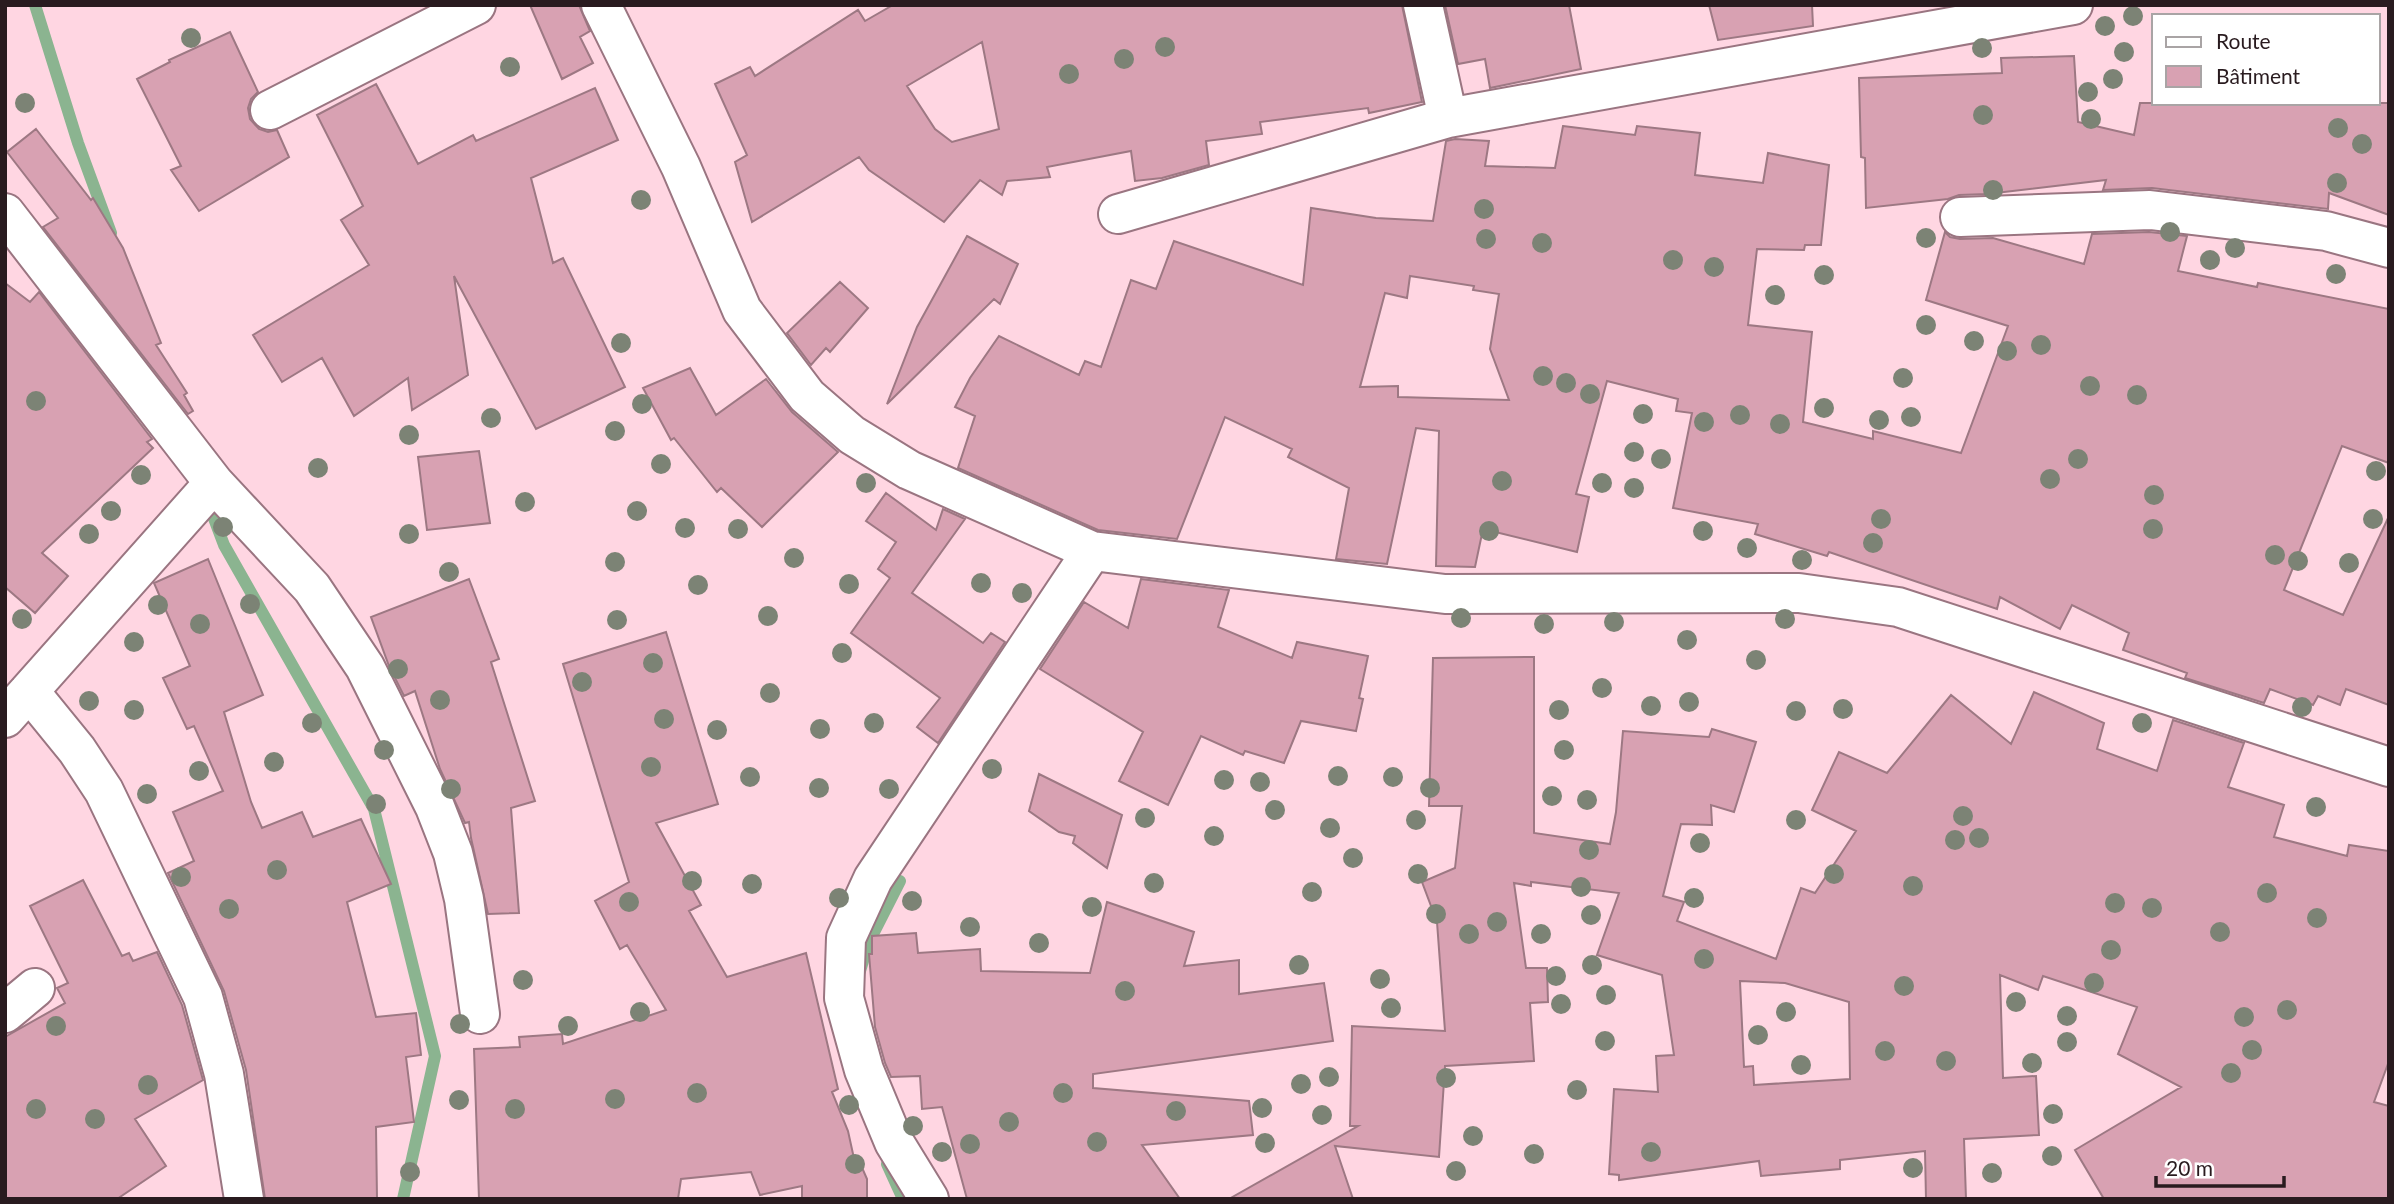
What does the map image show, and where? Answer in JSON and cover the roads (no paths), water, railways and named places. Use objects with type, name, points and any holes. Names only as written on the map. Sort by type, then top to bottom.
[{"type":"street","points":[[270,110],[476,5]]},
{"type":"street","points":[[601,5],[681,167],[743,310],[807,396],[852,435],[909,470],[1092,551],[1445,594],[1799,593],[1898,607],[2389,767]]},
{"type":"street","points":[[1423,5],[1448,118]]},
{"type":"street","points":[[1118,214],[1448,118],[2073,5]]},
{"type":"street","points":[[1961,217],[2150,209],[2326,231],[2389,248]]},
{"type":"street","points":[[5,213],[214,483],[312,588],[365,667],[435,807],[453,853],[464,899],[480,1014]]},
{"type":"street","points":[[214,483],[17,705],[77,750],[104,791],[203,997],[224,1074],[244,1199]]},
{"type":"street","points":[[929,1199],[894,1142],[864,1070],[844,998],[846,938],[873,879],[1092,551]]},
{"type":"street","points":[[5,1013],[35,988]]},
{"type":"waterway","points":[[35,5],[78,143],[111,233]]},
{"type":"waterway","points":[[207,500],[224,545],[374,809],[435,1056],[403,1199]]},
{"type":"waterway","points":[[860,971],[868,944],[900,881]]},
{"type":"waterway","points":[[887,1164],[903,1199]]}]
